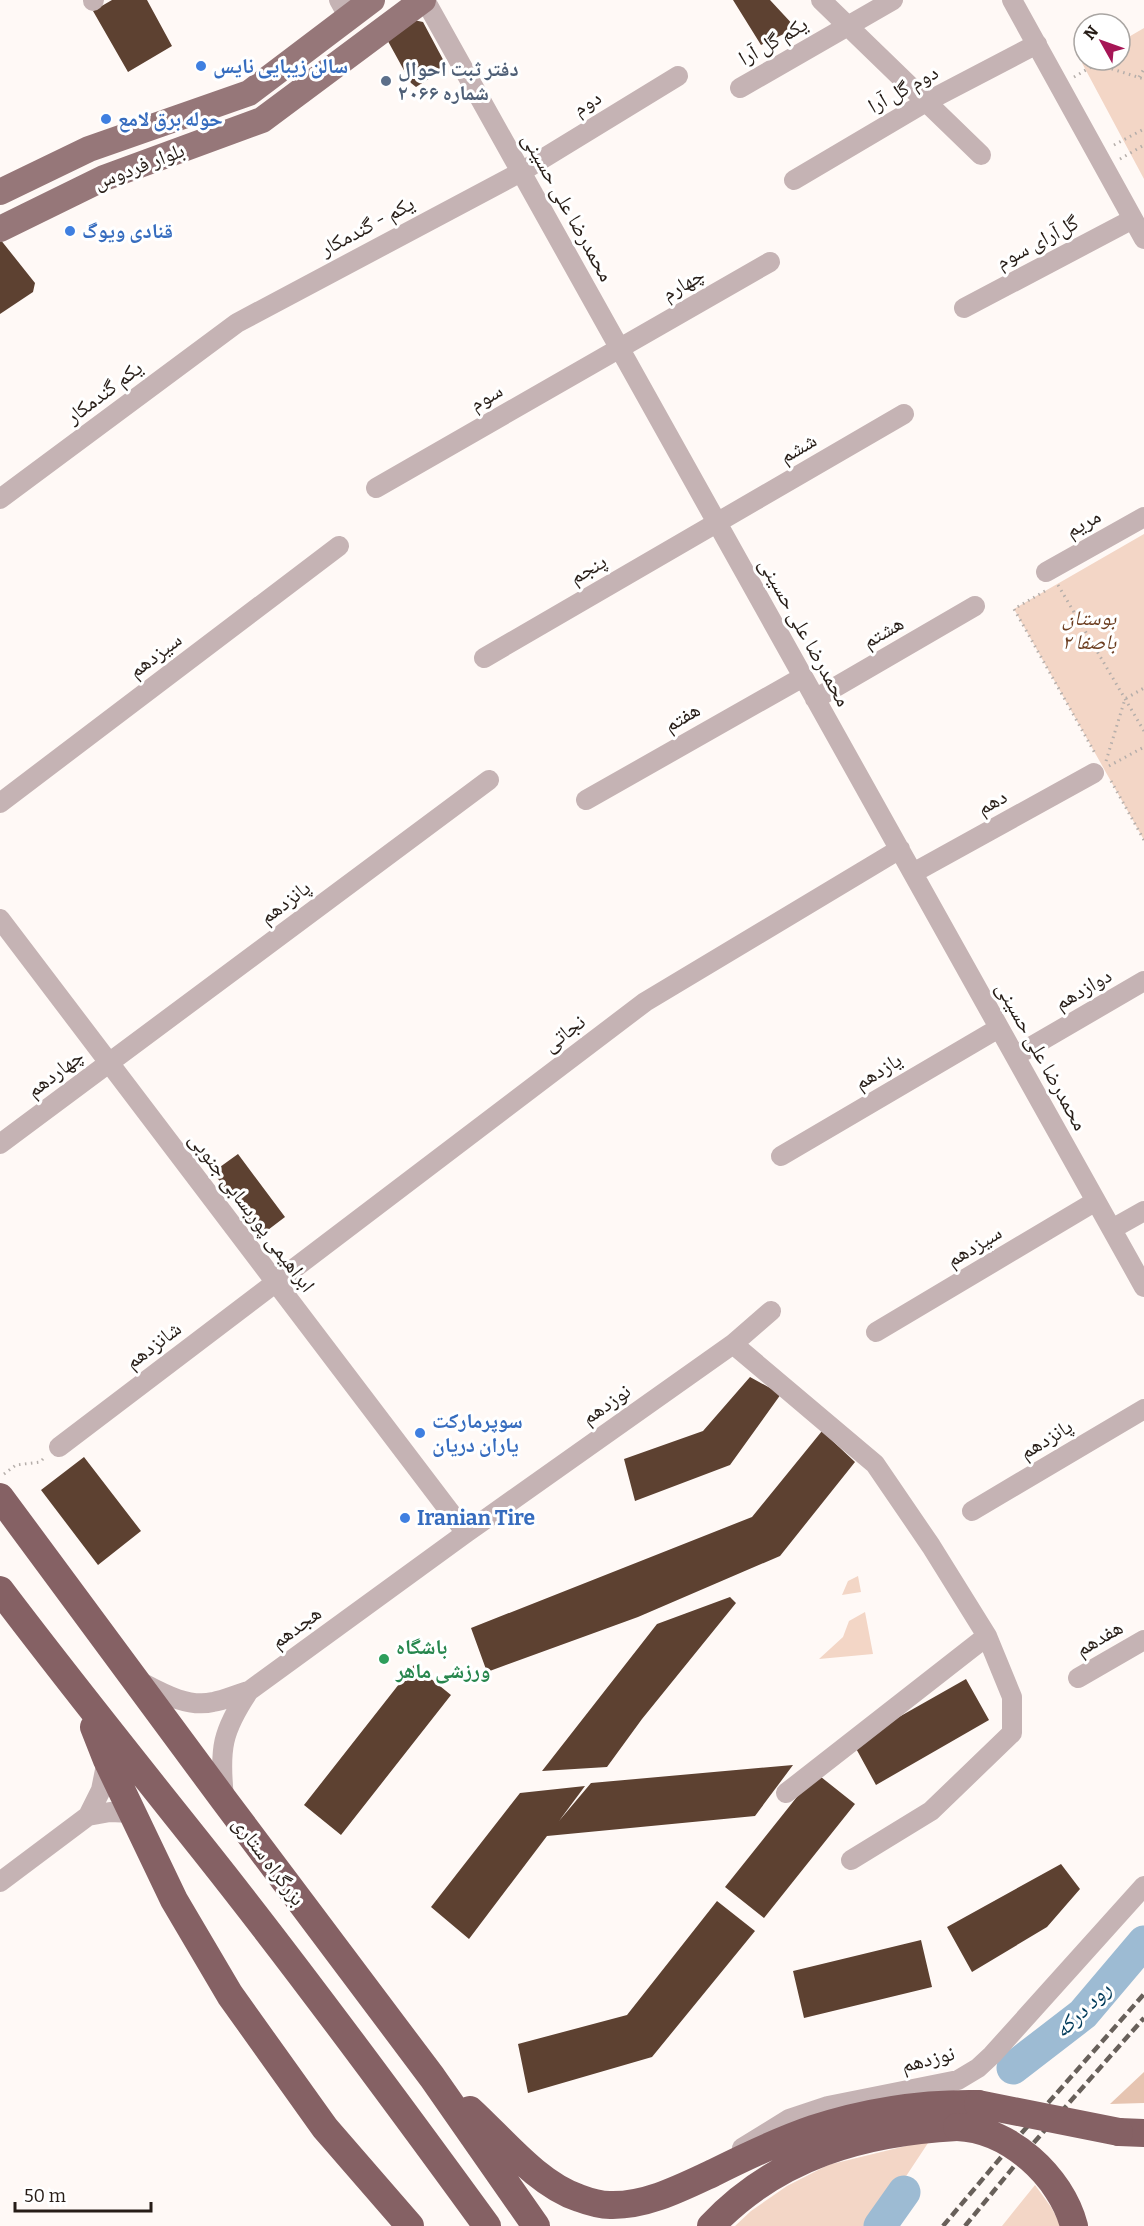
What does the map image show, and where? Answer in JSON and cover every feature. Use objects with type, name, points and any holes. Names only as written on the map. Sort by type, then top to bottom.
[{"type":"highway","name":"بزرگراه ستاری","points":[[0,1497],[432,2077],[536,2226]]},
{"type":"highway","points":[[0,1590],[83,1701],[209,1856],[487,2226]]},
{"type":"highway","points":[[83,1701],[107,1760],[174,1900],[230,1995],[325,2128],[410,2226]]},
{"type":"highway","points":[[432,2077],[493,2131],[526,2165],[578,2198],[609,2205],[639,2202],[671,2193],[774,2144],[814,2129],[878,2113],[921,2106],[978,2104],[1132,2133]]},
{"type":"highway","points":[[711,2226],[747,2192],[783,2170],[821,2152],[864,2138],[923,2129],[957,2127],[974,2128],[989,2133],[1030,2159],[1059,2189],[1069,2208],[1074,2226]]},
{"type":"main road","name":"بلوار فردوس","points":[[0,192],[89,149],[249,93],[344,9],[372,0]]},
{"type":"main road","name":"بلوار فردوس","points":[[0,229],[104,178],[262,120],[424,0]]},
{"type":"street","name":"محمدرضا علی حسینی","points":[[424,0],[1144,1287]]},
{"type":"street","points":[[821,0],[981,155]]},
{"type":"street","name":"یکم گل‌ آرا","points":[[740,88],[893,0]]},
{"type":"street","points":[[1012,0],[1144,239]]},
{"type":"street","name":"دوم گل‌ آرا","points":[[794,180],[926,102],[1036,44]]},
{"type":"street","name":"دوم","points":[[521,172],[678,76]]},
{"type":"street","name":"یکم - گندمکار","points":[[237,323],[521,172]]},
{"type":"street","name":"گل‌آرای سوم","points":[[964,308],[1133,219]]},
{"type":"street","name":"چهارم","points":[[619,348],[770,262]]},
{"type":"street","name":"یکم گندمکار","points":[[0,499],[237,323]]},
{"type":"street","name":"سوم","points":[[376,488],[619,348]]},
{"type":"street","name":"ششم","points":[[717,522],[904,414]]},
{"type":"street","name":"مریم","points":[[1051,578],[1144,517]]},
{"type":"street","name":"پنجم","points":[[484,658],[717,522]]},
{"type":"street","name":"سیزدهم","points":[[0,803],[339,546]]},
{"type":"street","name":"هشتم","points":[[815,699],[975,606]]},
{"type":"street","name":"هفتم","points":[[586,800],[803,676]]},
{"type":"street","name":"دهم","points":[[913,873],[1103,774]]},
{"type":"street","name":"پانزدهم","points":[[109,1063],[489,780]]},
{"type":"street","name":"نجاتی","points":[[275,1282],[645,1002],[900,849]]},
{"type":"street","name":"ابراهیمی پوربسابی جنوبی","points":[[0,920],[466,1533]]},
{"type":"street","name":"دوازدهم","points":[[1015,1056],[1144,981]]},
{"type":"street","name":"یازدهم","points":[[781,1156],[999,1028]]},
{"type":"street","name":"چهاردهم","points":[[0,1144],[109,1063]]},
{"type":"street","name":"سیزدهم","points":[[876,1332],[1096,1201]]},
{"type":"street","points":[[1112,1229],[1144,1211]]},
{"type":"street","name":"شانزدهم","points":[[59,1447],[275,1282]]},
{"type":"street","name":"نوزدهم","points":[[466,1533],[733,1344],[771,1311]]},
{"type":"street","points":[[733,1344],[875,1464],[931,1546],[987,1636],[1012,1697],[1012,1733],[931,1811],[850,1860]]},
{"type":"street","name":"پانزدهم","points":[[972,1511],[1144,1409]]},
{"type":"street","name":"هجدهم","points":[[224,1800],[220,1763],[225,1734],[232,1716],[249,1690],[466,1533]]},
{"type":"street","points":[[786,1793],[987,1636]]},
{"type":"street","name":"هفدهم","points":[[1078,1678],[1144,1640]]},
{"type":"street","points":[[134,1678],[162,1693],[190,1702],[211,1703],[249,1690]]},
{"type":"street","points":[[0,1882],[88,1816],[101,1790],[107,1760]]},
{"type":"street","points":[[88,1816],[110,1812],[132,1813]]},
{"type":"street","name":"نوزدهم","points":[[701,2179],[765,2132],[789,2119],[828,2106],[958,2080],[969,2074],[992,2055],[1144,1886]]},
{"type":"path","points":[[1059,85],[1096,64],[1144,79]]},
{"type":"path","points":[[1138,77],[1144,69]]},
{"type":"path","points":[[1101,161],[1144,129]]},
{"type":"path","points":[[1101,161],[1144,145]]},
{"type":"path","points":[[1051,578],[1144,731]]},
{"type":"path","points":[[1014,609],[1103,774],[1144,840]]},
{"type":"path","points":[[1103,774],[1125,699],[1144,688]]},
{"type":"path","points":[[1103,774],[1144,747]]},
{"type":"path","points":[[0,1477],[16,1465],[40,1462],[59,1447]]},
{"type":"green space","points":[[1144,28],[1144,179],[1087,72],[1132,72],[1132,35]]},
{"type":"green space","name":"بوستان باصفا ۲","points":[[1144,534],[1144,840],[1014,609]]},
{"type":"green space","points":[[858,1576],[861,1592],[842,1595],[848,1581]]},
{"type":"green space","points":[[865,1612],[873,1654],[819,1659],[843,1637],[849,1621]]},
{"type":"green space","points":[[930,2140],[871,2226],[735,2226],[751,2211],[787,2186],[828,2165]]},
{"type":"green space","points":[[1035,2185],[1061,2226],[1002,2226]]},
{"type":"shaded area","points":[[1144,2072],[1144,2103],[1110,2104]]},
{"type":"building","points":[[112,0],[147,0],[172,46],[128,72],[93,11]]},
{"type":"building","points":[[733,0],[770,0],[796,28],[761,45]]},
{"type":"building","points":[[409,19],[423,22],[447,67],[416,87],[411,83],[384,34]]},
{"type":"building","points":[[0,239],[35,283],[33,292],[0,314]]},
{"type":"building","points":[[238,1154],[285,1217],[260,1236],[213,1172]]},
{"type":"building","points":[[750,1377],[781,1394],[730,1465],[635,1501],[624,1459],[703,1431]]},
{"type":"building","points":[[822,1431],[855,1462],[780,1556],[638,1617],[487,1672],[471,1628],[752,1517]]},
{"type":"building","points":[[84,1457],[141,1531],[98,1565],[41,1490]]},
{"type":"building","points":[[730,1597],[736,1603],[642,1719],[607,1767],[542,1771],[657,1624]]},
{"type":"building","points":[[414,1665],[451,1695],[341,1835],[304,1805]]},
{"type":"building","points":[[966,1679],[989,1720],[876,1785],[853,1743]]},
{"type":"building","points":[[793,1765],[755,1816],[547,1836],[469,1939],[431,1907],[520,1793],[585,1786],[559,1821],[591,1783]]},
{"type":"building","points":[[816,1773],[855,1804],[764,1918],[725,1887]]},
{"type":"building","points":[[1061,1864],[1080,1889],[1047,1927],[972,1972],[947,1927]]},
{"type":"building","points":[[717,1901],[755,1931],[652,2057],[528,2093],[518,2044],[627,2015]]},
{"type":"building","points":[[921,1940],[932,1987],[804,2018],[793,1971]]},
{"type":"waterway","name":"رود درکه","points":[[1013,2068],[1083,2014],[1144,1942]]},
{"type":"waterway","name":"رود درکه","points":[[880,2226],[904,2192]]},
{"type":"railway","points":[[943,2226],[1144,1994]]},
{"type":"railway","points":[[965,2226],[1030,2147],[1144,2018]]},
{"type":"place","name":"سالن زیبایی نایس","points":[[201,66]]},
{"type":"place","name":"دفتر ثبت احوال شماره ۲۰۶۶","points":[[386,81]]},
{"type":"place","name":"حوله برق لامع","points":[[106,119]]},
{"type":"place","name":"قنادی ویوگ","points":[[70,231]]},
{"type":"place","name":"سوپرمارکت یاران دریان","points":[[420,1433]]},
{"type":"place","name":"Iranian Tire","points":[[405,1518]]},
{"type":"place","name":"باشگاه ورزشی ماهر","points":[[384,1659]]}]
